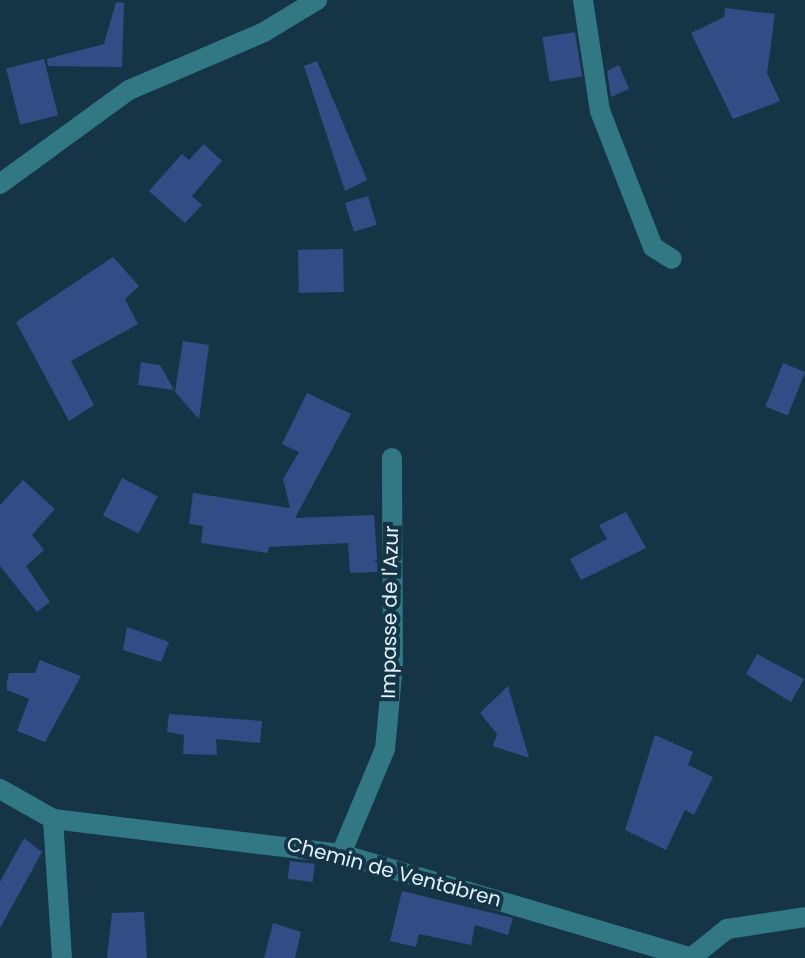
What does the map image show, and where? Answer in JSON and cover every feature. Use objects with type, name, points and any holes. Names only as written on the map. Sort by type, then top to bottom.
[{"type":"street","points":[[0,184],[129,90],[264,32],[317,0]]},
{"type":"street","points":[[583,0],[600,111],[653,247],[672,259]]},
{"type":"street","name":"Impasse de l'Azur","points":[[341,854],[385,749],[393,664],[392,458]]},
{"type":"street","name":"Chemin de Ventabren","points":[[0,789],[53,819],[341,854],[692,958]]},
{"type":"street","points":[[53,819],[62,958]]},
{"type":"street","points":[[692,958],[727,929],[805,917]]},
{"type":"building","points":[[116,2],[124,3],[122,67],[48,66],[47,59],[104,44]]},
{"type":"building","points":[[725,8],[775,14],[767,73],[780,101],[733,119],[691,33],[724,17]]},
{"type":"building","points":[[575,32],[582,76],[549,82],[542,37]]},
{"type":"building","points":[[44,59],[58,115],[20,125],[6,68]]},
{"type":"building","points":[[317,61],[367,180],[345,191],[304,66]]},
{"type":"building","points":[[619,65],[629,89],[611,97],[607,71]]},
{"type":"building","points":[[204,144],[222,161],[192,196],[202,205],[185,223],[149,191],[182,154],[189,160]]},
{"type":"building","points":[[368,196],[377,225],[354,232],[345,203]]},
{"type":"building","points":[[343,249],[344,292],[299,293],[298,250]]},
{"type":"building","points":[[113,257],[139,286],[125,299],[138,324],[71,361],[94,405],[69,421],[16,322]]},
{"type":"building","points":[[183,341],[209,345],[199,419],[175,392]]},
{"type":"building","points":[[141,362],[160,365],[174,390],[138,385]]},
{"type":"building","points":[[783,363],[805,372],[788,416],[765,407]]},
{"type":"building","points":[[307,393],[351,414],[295,518],[374,515],[378,572],[350,573],[348,543],[269,547],[268,553],[201,543],[203,526],[189,524],[193,493],[290,508],[283,479],[299,452],[282,444]]},
{"type":"building","points":[[122,478],[158,496],[139,534],[103,515]]},
{"type":"building","points":[[23,480],[55,509],[32,535],[44,550],[26,566],[50,602],[37,612],[0,566],[0,505]]},
{"type":"building","points":[[626,512],[646,548],[581,580],[570,559],[607,539],[599,525]]},
{"type":"building","points":[[127,627],[169,642],[161,662],[123,650]]},
{"type":"building","points":[[757,654],[804,679],[791,702],[746,674]]},
{"type":"building","points":[[40,660],[81,676],[45,742],[17,731],[29,699],[7,690],[9,673],[35,673]]},
{"type":"building","points":[[508,686],[529,758],[493,746],[497,734],[480,713]]},
{"type":"building","points":[[169,714],[262,721],[260,743],[216,739],[217,755],[183,754],[184,735],[167,732]]},
{"type":"building","points":[[655,735],[693,752],[688,765],[713,777],[694,815],[685,810],[666,850],[625,830]]},
{"type":"building","points":[[24,838],[42,852],[0,928],[0,882]]},
{"type":"building","points":[[290,861],[315,864],[313,882],[288,879]]},
{"type":"building","points":[[402,891],[513,918],[508,935],[475,925],[471,945],[419,934],[416,947],[390,941]]},
{"type":"building","points":[[144,912],[147,958],[107,958],[112,913]]},
{"type":"building","points":[[273,923],[301,932],[295,958],[264,958]]}]
